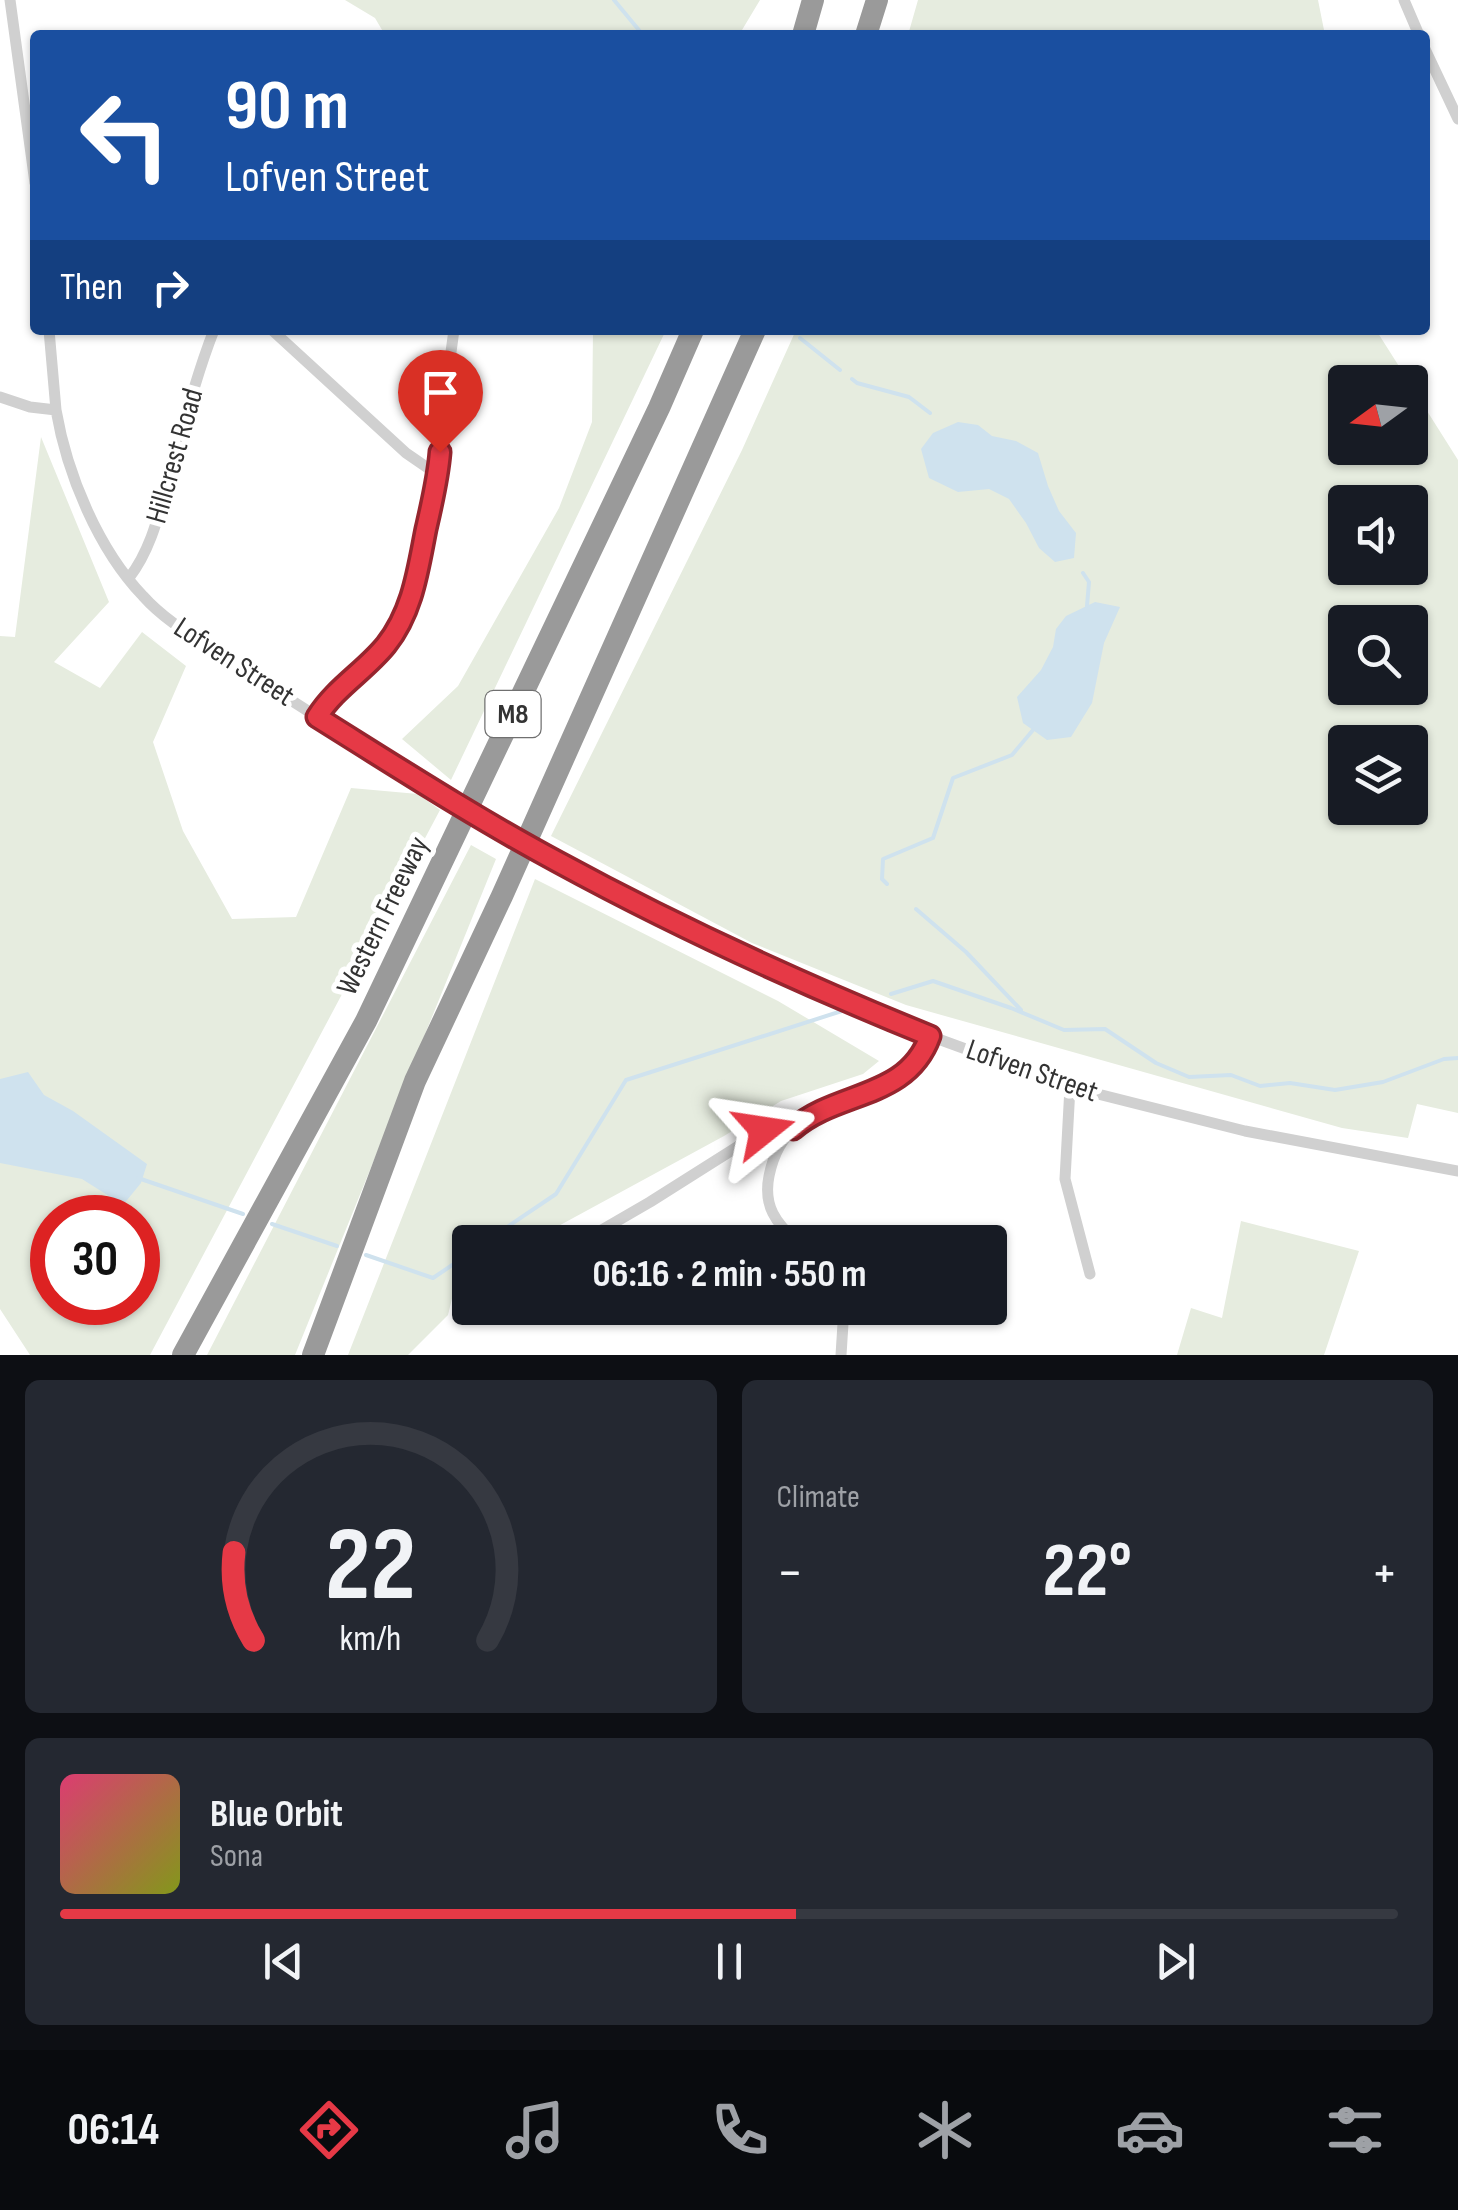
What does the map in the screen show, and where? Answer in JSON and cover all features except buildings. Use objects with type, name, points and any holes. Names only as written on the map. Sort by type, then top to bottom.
[{"type":"highway","points":[[803,30],[812,0]]},
{"type":"highway","points":[[868,30],[877,0]]},
{"type":"highway","name":"Western Freeway","points":[[183,1355],[366,1021],[660,408],[691,335]]},
{"type":"highway","name":"M8","points":[[313,1355],[415,1080],[502,896],[753,335]]},
{"type":"street","points":[[10,0],[30,146]]},
{"type":"street","points":[[1404,0],[1417,30]]},
{"type":"street","points":[[1430,60],[1458,119]]},
{"type":"street","name":"Lofven Street","points":[[49,335],[56,410],[78,489],[100,534],[140,594],[166,618],[417,780],[559,863],[758,964],[930,1036],[1070,1087],[1245,1131],[1458,1171]]},
{"type":"street","name":"Hillcrest Road","points":[[129,578],[154,532],[212,335]]},
{"type":"street","points":[[277,335],[406,453],[438,475]]},
{"type":"street","points":[[317,717],[334,694],[387,644],[404,616],[414,588],[438,475],[453,335]]},
{"type":"street","points":[[0,397],[56,410]]},
{"type":"street","points":[[781,1225],[767,1197],[773,1161],[793,1129],[822,1109],[895,1081],[917,1061],[930,1036]]},
{"type":"street","points":[[1070,1087],[1064,1179],[1090,1274]]},
{"type":"street","points":[[611,1225],[764,1130],[778,1124],[793,1129]]},
{"type":"street","points":[[841,1355],[843,1325]]},
{"type":"shaded area","points":[[345,0],[760,0],[742,30],[382,30],[375,18]]},
{"type":"shaded area","points":[[918,0],[1318,0],[1324,30],[909,30]]},
{"type":"shaded area","points":[[593,335],[664,335],[451,780],[402,739],[458,686],[559,508],[592,422]]},
{"type":"shaded area","points":[[794,335],[1379,335],[1398,365],[1328,365],[1328,465],[1428,465],[1428,412],[1458,460],[1458,1113],[1417,1104],[1408,1138],[1342,1128],[906,1005],[752,943],[551,836],[742,450]]},
{"type":"shaded area","points":[[41,437],[109,602],[54,662],[100,688],[142,632],[186,666],[153,742],[183,831],[232,919],[296,917],[351,788],[418,794],[440,810],[150,1355],[30,1355],[0,1309],[0,636],[15,637]]},
{"type":"shaded area","points":[[471,845],[496,859],[295,1355],[207,1355]]},
{"type":"shaded area","points":[[535,879],[778,1001],[879,1061],[863,1074],[781,1101],[560,1225],[452,1225],[452,1298],[448,1315],[408,1355],[348,1355]]},
{"type":"shaded area","points":[[1241,1221],[1359,1251],[1324,1355],[1177,1355],[1191,1308],[1222,1318]]},
{"type":"water","points":[[958,422],[978,425],[992,436],[1016,441],[1038,453],[1059,511],[1076,533],[1074,558],[1055,562],[1039,548],[1009,499],[989,489],[958,492],[929,478],[921,449],[933,433]]},
{"type":"water","points":[[1095,602],[1120,607],[1104,643],[1092,703],[1071,737],[1047,740],[1023,723],[1017,697],[1041,670],[1053,647],[1056,629],[1066,616]]},
{"type":"water","points":[[28,1072],[44,1095],[147,1164],[141,1183],[131,1195],[107,1195],[82,1179],[0,1163],[0,1079]]},
{"type":"waterway","points":[[614,0],[639,30]]},
{"type":"waterway","points":[[800,338],[840,370]]},
{"type":"waterway","points":[[852,379],[909,397],[930,413]]},
{"type":"waterway","points":[[1083,573],[1089,582],[1087,606]]},
{"type":"waterway","points":[[887,884],[882,879],[883,859],[933,838],[953,778],[1012,755],[1033,730]]},
{"type":"waterway","points":[[916,909],[966,952],[1021,1010]]},
{"type":"waterway","points":[[891,994],[933,981],[1064,1030],[1105,1029],[1156,1063],[1189,1077],[1231,1075],[1260,1086],[1290,1083],[1335,1090],[1383,1082],[1444,1059],[1458,1058]]},
{"type":"waterway","points":[[510,1225],[556,1194],[626,1080],[845,1010]]},
{"type":"waterway","points":[[138,1178],[243,1214]]},
{"type":"waterway","points":[[272,1224],[337,1246]]},
{"type":"waterway","points":[[366,1255],[433,1278],[452,1265]]},
{"type":"route","points":[[440,452],[409,605],[387,644],[334,694],[317,717],[559,863],[774,971],[930,1036],[917,1061],[895,1081],[822,1109],[793,1129],[778,1124],[764,1130]]}]
